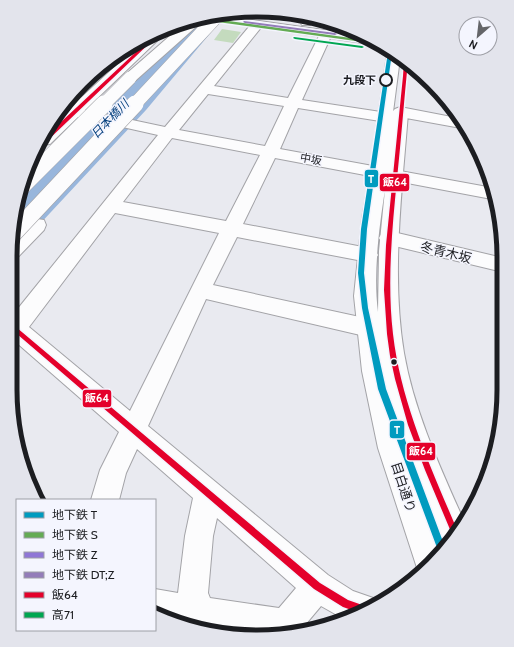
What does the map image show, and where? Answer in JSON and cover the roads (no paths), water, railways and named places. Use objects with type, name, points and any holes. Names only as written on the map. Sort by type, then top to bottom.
[{"type":"main road","points":[[244,18],[331,30],[348,34]]},
{"type":"main road","points":[[256,19],[292,20]]},
{"type":"main road","points":[[17,320],[204,90],[256,19]]},
{"type":"main road","points":[[19,228],[220,20]]},
{"type":"main road","points":[[18,245],[167,84],[221,20]]},
{"type":"main road","points":[[23,203],[194,25]]},
{"type":"main road","points":[[319,25],[331,30]]},
{"type":"main road","points":[[31,177],[146,63],[188,27]]},
{"type":"main road","points":[[105,499],[113,470],[200,290],[232,230],[292,103],[331,30]]},
{"type":"main road","points":[[53,130],[68,111],[126,56]]},
{"type":"main road","name":"目白通り","points":[[394,60],[395,116]]},
{"type":"main road","name":"目白通り","points":[[405,68],[395,116],[387,173],[389,238],[387,294],[390,333],[398,379],[418,444],[453,528]]},
{"type":"main road","points":[[204,90],[292,103],[456,122]]},
{"type":"main road","name":"中坂","points":[[68,111],[168,133],[419,178],[488,192]]},
{"type":"main road","name":"目白通り","points":[[387,173],[371,219],[365,296],[374,370],[391,448],[428,559]]},
{"type":"main road","points":[[111,206],[368,255]]},
{"type":"main road","name":"冬青木坂","points":[[389,238],[497,264]]},
{"type":"main road","points":[[200,290],[369,328]]},
{"type":"main road","points":[[17,330],[317,586],[346,604],[358,608]]},
{"type":"main road","points":[[198,620],[194,593],[199,536],[208,492]]},
{"type":"main road","points":[[156,605],[198,620],[277,624],[288,621],[317,586]]},
{"type":"water","name":"日本橋川","points":[[221,20],[146,110],[18,248],[22,210],[31,176],[149,60],[176,31],[195,25]]},
{"type":"metro line","name":"Z","points":[[279,18],[299,21]]},
{"type":"metro line","name":"S","points":[[217,21],[361,41]]},
{"type":"metro line","name":"DT;Z","points":[[245,22],[335,34]]},
{"type":"metro line","name":"T","points":[[389,57],[364,229],[361,273],[365,308],[382,389],[440,544]]},
{"type":"place","name":"九段下","points":[[386,80]]}]
